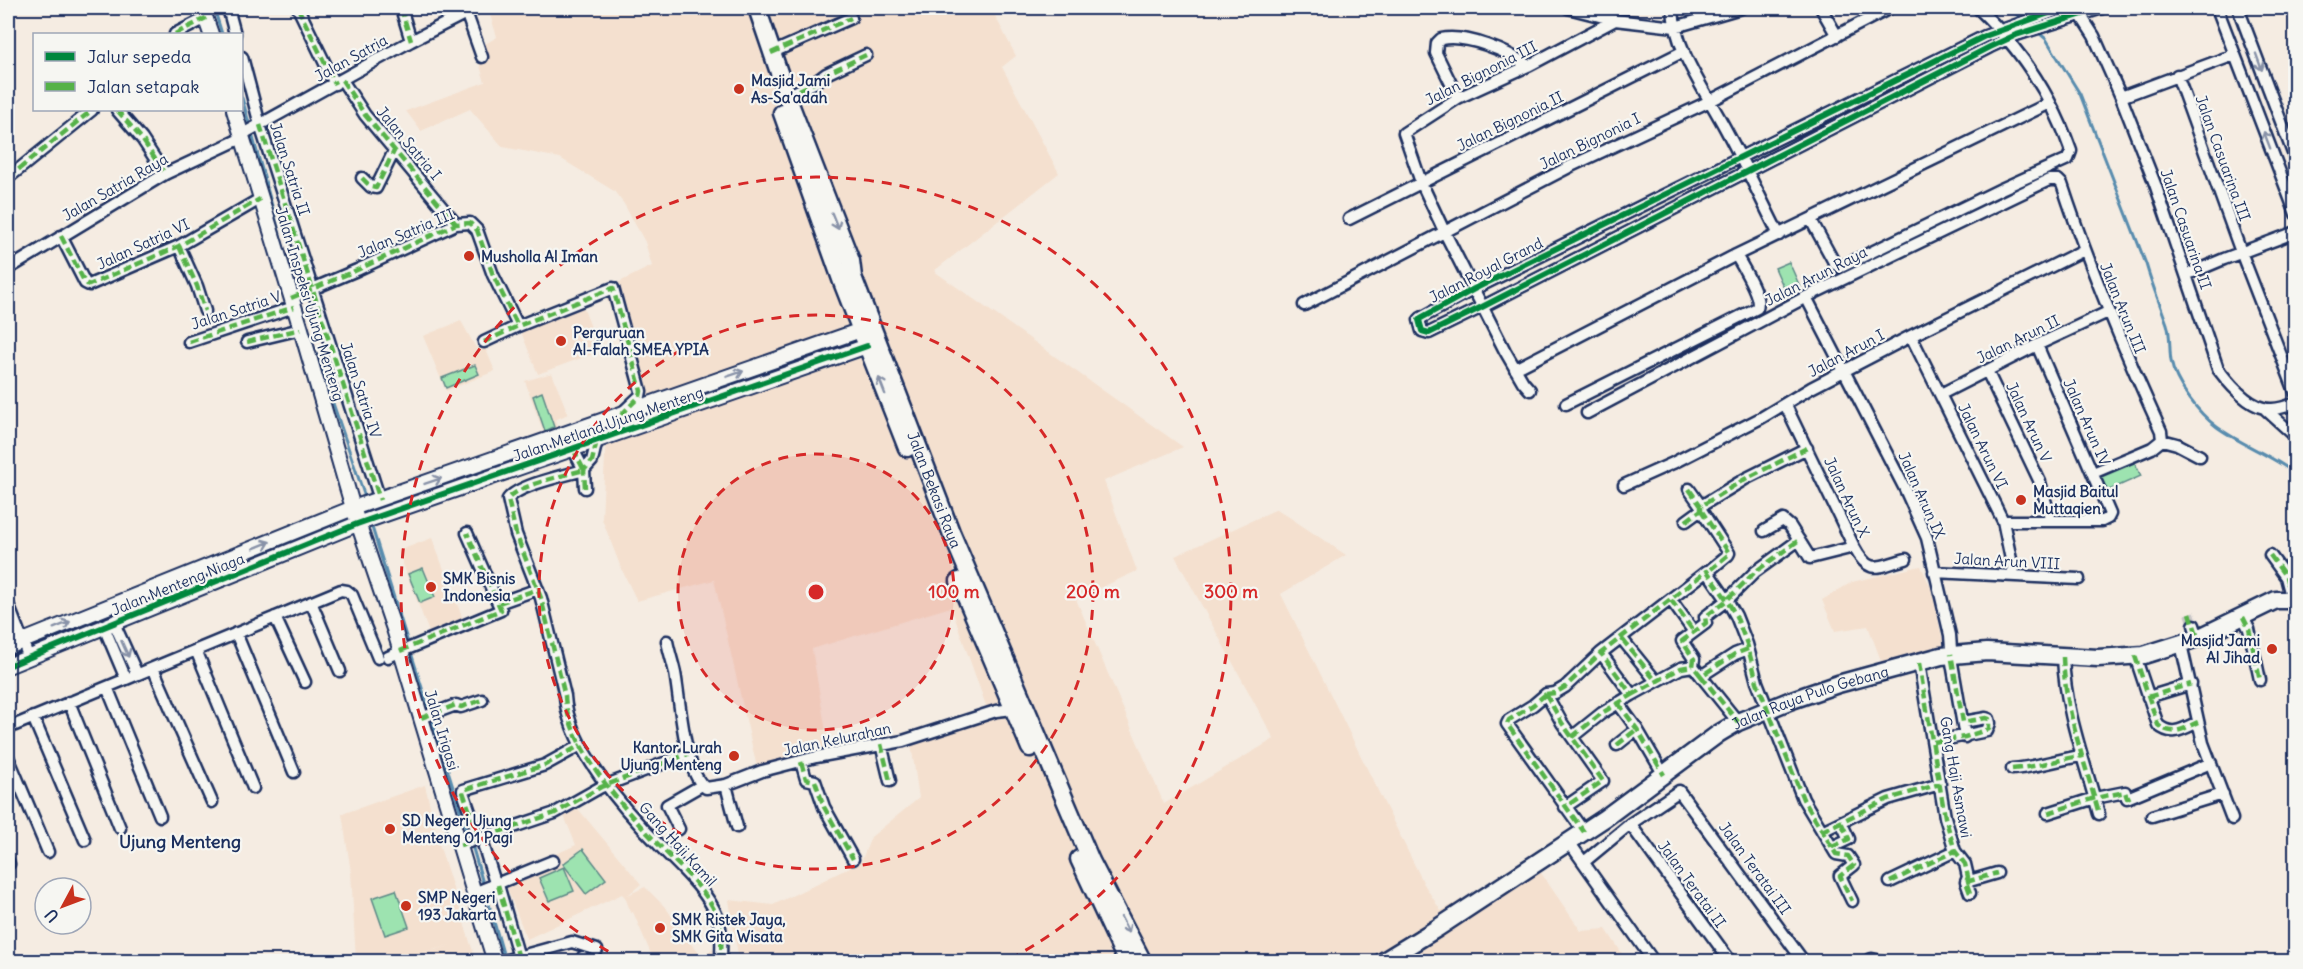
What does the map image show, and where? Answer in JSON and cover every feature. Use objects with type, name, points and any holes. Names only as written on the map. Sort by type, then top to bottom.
[{"type":"main road","name":"Jalan Bekasi Raya","points":[[746,8],[842,282],[867,346],[951,532],[1127,962]]},
{"type":"main road","name":"Jalan Bekasi Raya","points":[[757,8],[771,53],[893,378],[914,451],[956,574],[1013,709],[1086,863],[1143,962]]},
{"type":"main road","name":"Jalan Raya Pulo Gebang","points":[[1382,962],[1584,832],[1706,742],[1738,722],[1768,710],[1838,684],[1951,654],[1987,652],[2098,658],[2135,656],[2181,644],[2196,632],[2243,617],[2276,600],[2294,600]]},
{"type":"street","points":[[228,8],[235,33]]},
{"type":"street","name":"Jalan Satria I","points":[[298,8],[339,82],[456,224]]},
{"type":"street","points":[[401,8],[411,41]]},
{"type":"street","points":[[1568,8],[1615,20],[1675,27],[1742,8]]},
{"type":"street","points":[[1673,8],[1675,27],[1684,51],[1748,171],[1779,235]]},
{"type":"street","points":[[1821,8],[1837,36]]},
{"type":"street","name":"Jalan Bignonia I","points":[[1304,305],[1571,166],[1710,101],[1890,8]]},
{"type":"street","points":[[1811,220],[1835,264],[1841,267],[2067,159],[2071,151],[2062,127],[2009,32],[1978,8]]},
{"type":"street","name":"Jalan Royal Grand","points":[[2063,8],[2009,32],[1741,158],[1474,289],[1420,318],[1422,330],[1429,333],[1482,307],[1748,171],[2009,32],[2102,8]]},
{"type":"street","points":[[2217,8],[2295,214]]},
{"type":"street","points":[[2238,8],[2295,161]]},
{"type":"street","points":[[471,10],[482,57]]},
{"type":"street","name":"Jalan Satria","points":[[242,136],[471,10]]},
{"type":"street","points":[[176,33],[204,13],[211,33]]},
{"type":"street","name":"Jalan Casuarina II","points":[[2076,13],[2094,36],[2121,97],[2218,369],[2237,390],[2264,408],[2295,437]]},
{"type":"street","points":[[771,53],[851,18]]},
{"type":"street","name":"Jalan Bignonia III","points":[[1530,390],[1515,369],[1444,231],[1421,182],[1404,133],[1458,98],[1528,66],[1615,20]]},
{"type":"street","points":[[1458,98],[1436,53],[1437,43],[1441,39],[1474,42],[1494,47],[1514,56],[1528,66]]},
{"type":"street","name":"Jalan Bignonia II","points":[[1350,219],[1684,51]]},
{"type":"street","points":[[787,96],[866,55]]},
{"type":"street","points":[[2121,97],[2234,55]]},
{"type":"street","name":"Jalan Satria II","points":[[243,61],[259,125],[311,290]]},
{"type":"street","name":"Jalan Casuarina III","points":[[2177,75],[2295,394]]},
{"type":"street","points":[[1515,369],[1736,255],[2050,103]]},
{"type":"street","points":[[118,111],[142,139],[165,174]]},
{"type":"street","name":"Jalan Inspeksi Ujung Menteng","points":[[234,111],[260,199],[294,300],[354,508]]},
{"type":"street","points":[[10,173],[77,114]]},
{"type":"street","name":"Jalan Satria Raya","points":[[8,269],[165,174],[242,136]]},
{"type":"street","points":[[362,178],[371,187],[376,188],[395,149]]},
{"type":"street","name":"Jalan Arun Raya","points":[[1587,413],[1806,297],[2049,180],[2058,180],[2062,184]]},
{"type":"street","name":"Jalan Arun III","points":[[2062,184],[2108,312],[2161,431],[2162,440]]},
{"type":"street","name":"Jalan Satria VI","points":[[61,236],[88,285],[179,246],[260,199]]},
{"type":"street","name":"Jalan Satria III","points":[[294,300],[311,290],[456,224],[470,223],[477,230],[493,275],[518,326]]},
{"type":"street","points":[[2186,275],[2295,232]]},
{"type":"street","points":[[179,246],[197,286],[205,311]]},
{"type":"street","name":"Jalan Arun I","points":[[1624,485],[1673,463],[1911,336],[2084,250]]},
{"type":"street","points":[[1566,404],[1757,308],[1759,303],[1757,296],[1736,255]]},
{"type":"street","points":[[484,342],[613,288],[641,391],[640,396],[621,415]]},
{"type":"street","name":"Jalan Satria IV","points":[[311,290],[379,500]]},
{"type":"street","name":"Jalan Arun IX","points":[[1806,297],[1915,508],[1926,538],[1950,635],[1965,737]]},
{"type":"street","name":"Jalan Satria V","points":[[189,342],[294,300]]},
{"type":"street","name":"Jalan Arun II","points":[[1941,394],[2108,312]]},
{"type":"street","points":[[247,342],[302,329]]},
{"type":"street","name":"Jalan Metland Ujung Menteng","points":[[354,508],[861,330]]},
{"type":"street","name":"Jalan Arun VI","points":[[1911,336],[2003,521],[2014,574]]},
{"type":"street","name":"Jalan Arun IV","points":[[2037,345],[2110,510],[2108,518],[2102,521],[2051,521]]},
{"type":"street","name":"Jalan Metland Ujung Menteng","points":[[358,524],[867,346]]},
{"type":"street","name":"Jalan Arun V","points":[[1987,370],[2040,482],[2051,521]]},
{"type":"street","points":[[2264,408],[2283,408],[2295,403]]},
{"type":"street","name":"Jalan Arun X","points":[[1785,404],[1854,547],[1869,567],[1906,559]]},
{"type":"street","points":[[584,470],[592,461],[597,440],[589,426]]},
{"type":"street","points":[[2093,473],[2152,448],[2162,440],[2200,456]]},
{"type":"street","points":[[1686,521],[1701,508],[1745,479],[1807,448]]},
{"type":"street","points":[[573,449],[584,470],[585,488]]},
{"type":"street","name":"Gang Haji Kamil","points":[[584,470],[540,482],[508,498],[516,534],[537,589],[565,696],[566,711],[581,745],[606,785],[648,834],[687,874],[710,904],[716,914],[722,934],[721,962]]},
{"type":"street","points":[[1689,489],[1729,553],[1711,569]]},
{"type":"street","name":"Jalan Irigasi","points":[[354,508],[398,652],[425,717],[499,961]]},
{"type":"street","name":"Jalan Menteng Niaga","points":[[8,647],[354,508]]},
{"type":"street","points":[[1764,531],[1783,520],[1800,540],[1810,558],[1854,547]]},
{"type":"street","points":[[2003,521],[2051,521]]},
{"type":"street","name":"Jalan Menteng Niaga","points":[[8,666],[358,524]]},
{"type":"street","points":[[8,728],[341,590],[347,591],[352,596],[398,652],[500,611],[499,603],[467,533]]},
{"type":"street","points":[[1738,722],[1693,666],[1694,659],[1682,641],[1706,623],[1705,617],[1727,600],[1755,572],[1800,540]]},
{"type":"street","points":[[2270,555],[2286,577],[2294,600]]},
{"type":"street","points":[[1584,832],[1507,724],[1509,720],[1546,694],[1555,693],[1565,687],[1601,653],[1707,571],[1727,600],[1749,649],[1755,676],[1803,799],[1838,855],[1848,856],[1854,866],[1840,876],[1851,901]]},
{"type":"street","name":"Jalan Arun VIII","points":[[1934,572],[2014,574],[2079,579]]},
{"type":"street","points":[[499,603],[537,589]]},
{"type":"street","points":[[1671,600],[1694,632]]},
{"type":"street","points":[[311,602],[340,671]]},
{"type":"street","points":[[8,604],[29,658]]},
{"type":"street","points":[[275,617],[304,682]]},
{"type":"street","points":[[2243,617],[2249,629],[2259,680]]},
{"type":"street","points":[[109,625],[132,677]]},
{"type":"street","points":[[236,633],[294,772]]},
{"type":"street","points":[[1622,639],[1656,681]]},
{"type":"street","points":[[667,641],[675,671],[688,754],[702,785],[667,805],[679,829]]},
{"type":"street","points":[[2181,644],[2198,722],[2232,819]]},
{"type":"street","points":[[1701,676],[1735,654],[1749,649]]},
{"type":"street","points":[[196,650],[254,788]]},
{"type":"street","points":[[1601,653],[1632,695]]},
{"type":"street","points":[[2135,656],[2158,725],[2166,731],[2180,730],[2198,722]]},
{"type":"street","points":[[2062,657],[2064,683],[2080,756],[2099,814]]},
{"type":"street","name":"Gang Haji Asmawi","points":[[1919,663],[1945,817],[1955,851],[1965,864],[1968,887],[1997,873]]},
{"type":"street","points":[[1572,737],[1594,718],[1618,703],[1681,668],[1693,666]]},
{"type":"street","points":[[153,668],[212,802]]},
{"type":"street","points":[[2148,698],[2191,684]]},
{"type":"street","points":[[107,687],[160,816]]},
{"type":"street","points":[[1546,694],[1603,782],[1566,807]]},
{"type":"street","points":[[425,717],[456,705],[461,707],[482,700]]},
{"type":"street","points":[[69,702],[120,828]]},
{"type":"street","points":[[1618,703],[1664,775]]},
{"type":"street","name":"Jalan Kelurahan","points":[[702,785],[710,789],[762,771],[831,753],[903,741],[996,711],[1013,709]]},
{"type":"street","points":[[33,717],[84,840]]},
{"type":"street","points":[[1933,742],[1987,731],[1990,723],[1986,718],[1963,722]]},
{"type":"street","points":[[1617,745],[1636,729]]},
{"type":"street","points":[[881,744],[890,781]]},
{"type":"street","points":[[518,958],[463,790],[545,765],[581,745]]},
{"type":"street","points":[[462,844],[480,841],[555,813],[606,785],[688,754]]},
{"type":"street","points":[[2012,769],[2037,767],[2080,756]]},
{"type":"street","points":[[8,757],[48,852]]},
{"type":"street","points":[[801,762],[806,779],[815,781],[824,807],[853,859]]},
{"type":"street","points":[[2048,813],[2095,798],[2125,792],[2127,798],[2211,763]]},
{"type":"street","points":[[1822,831],[1888,799],[1940,784]]},
{"type":"street","points":[[726,785],[737,827]]},
{"type":"street","name":"Jalan Teratai III","points":[[1630,824],[1681,792],[1804,962]]},
{"type":"street","points":[[2152,816],[2223,794]]},
{"type":"street","points":[[1832,847],[1849,839],[1841,822]]},
{"type":"street","points":[[1584,862],[1630,824]]},
{"type":"street","name":"Jalan Teratai II","points":[[1630,824],[1731,962]]},
{"type":"street","points":[[1569,842],[1654,962]]},
{"type":"street","points":[[1890,882],[1955,851]]},
{"type":"street","points":[[477,892],[553,861]]},
{"type":"street","points":[[499,961],[518,958],[572,942],[597,950]]},
{"type":"street","points":[[1864,962],[1872,958],[1886,962]]},
{"type":"shaded area","points":[[488,8],[991,8],[1016,56],[1002,67],[1059,173],[934,271],[1183,447],[1104,481],[1137,571],[1076,599],[1164,804],[1274,739],[1175,556],[1277,509],[1346,555],[1281,594],[1424,884],[1441,911],[1532,860],[1581,931],[1606,929],[1627,961],[739,961],[729,900],[773,905],[861,862],[871,837],[919,798],[911,744],[990,717],[951,607],[812,649],[830,755],[758,772],[714,580],[637,601],[602,519],[607,414],[646,399],[628,345],[625,344],[603,290],[652,266],[645,242],[614,191],[560,158],[503,147],[470,109],[421,131],[406,111],[485,82],[475,50],[497,37]]},
{"type":"shaded area","name":"Perguruan Al-Falah SMEA YPIA","points":[[580,299],[592,330],[603,350],[538,374],[519,327]]},
{"type":"shaded area","points":[[461,321],[476,348],[484,345],[495,371],[446,391],[423,336]]},
{"type":"shaded area","points":[[552,373],[568,414],[555,420],[558,429],[544,434],[525,381]]},
{"type":"shaded area","name":"SMK Bisnis Indonesia","points":[[432,538],[464,622],[430,635],[398,551]]},
{"type":"shaded area","points":[[1921,566],[1931,588],[1945,650],[1883,666],[1868,626],[1835,631],[1822,600],[1852,582]]},
{"type":"shaded area","name":"SMP Negeri 193 Jakarta","points":[[425,785],[439,844],[476,961],[398,961],[451,945],[394,961],[356,961],[351,872],[342,814]]},
{"type":"shaded area","points":[[574,804],[641,884],[628,895],[645,887],[666,908],[703,957],[713,948],[713,961],[654,961],[633,912],[631,913],[622,894],[527,939],[503,878],[576,845],[562,811]]},
{"type":"green space","points":[[1789,262],[1801,289],[1787,295],[1775,268]]},
{"type":"green space","points":[[475,365],[479,374],[446,388],[442,378]]},
{"type":"green space","points":[[542,392],[554,427],[545,431],[533,396]]},
{"type":"green space","points":[[2133,459],[2141,476],[2105,492],[2097,474]]},
{"type":"green space","points":[[423,568],[435,597],[420,603],[408,574]]},
{"type":"green space","points":[[583,849],[606,879],[586,894],[563,864]]},
{"type":"green space","points":[[564,867],[574,891],[549,901],[539,878]]},
{"type":"green space","points":[[396,890],[409,927],[385,935],[372,898]]},
{"type":"waterway","points":[[214,8],[222,33]]},
{"type":"waterway","points":[[2009,8],[2023,20]]},
{"type":"waterway","points":[[2038,32],[2046,39],[2080,94],[2167,324],[2171,361],[2177,379],[2196,406],[2217,427],[2296,474]]},
{"type":"waterway","points":[[243,102],[284,249]]},
{"type":"waterway","points":[[309,333],[366,500]]},
{"type":"waterway","points":[[371,524],[469,839]]},
{"type":"waterway","points":[[472,845],[504,957]]},
{"type":"tunnel","points":[[2190,613],[2194,625]]},
{"type":"marked path","points":[[298,8],[335,84]]},
{"type":"marked path","points":[[401,8],[411,41]]},
{"type":"marked path","points":[[177,33],[206,18]]},
{"type":"marked path","points":[[771,53],[851,18]]},
{"type":"marked path","points":[[787,96],[866,55]]},
{"type":"marked path","points":[[342,80],[365,115],[456,224]]},
{"type":"marked path","points":[[8,178],[91,111]]},
{"type":"marked path","points":[[118,111],[142,139],[165,174]]},
{"type":"marked path","points":[[260,125],[380,500]]},
{"type":"marked path","points":[[362,178],[371,187],[376,188],[395,149]]},
{"type":"marked path","points":[[61,236],[85,283],[89,285],[179,246],[260,199]]},
{"type":"marked path","points":[[291,298],[456,224],[470,223],[477,230],[493,275],[518,326]]},
{"type":"marked path","points":[[179,246],[197,286],[205,311]]},
{"type":"marked path","points":[[484,342],[613,288],[641,391],[640,396],[621,415]]},
{"type":"marked path","points":[[189,342],[294,307]]},
{"type":"marked path","points":[[247,342],[301,329]]},
{"type":"marked path","points":[[585,488],[584,470],[592,461],[597,440],[589,426]]},
{"type":"marked path","points":[[1686,521],[1701,510],[1701,506],[1745,479],[1807,448]]},
{"type":"marked path","points":[[573,449],[584,470],[532,485],[508,499],[516,534],[541,598],[568,715],[587,756],[615,796],[706,896],[717,916],[720,928],[721,962]]},
{"type":"marked path","points":[[1689,489],[1701,506]]},
{"type":"marked path","points":[[1701,510],[1729,553],[1711,569]]},
{"type":"marked path","points":[[400,651],[501,610],[467,533]]},
{"type":"marked path","points":[[1748,649],[1735,654],[1701,676],[1693,666],[1694,659],[1682,641],[1706,623],[1705,617],[1727,600],[1755,572],[1799,540]]},
{"type":"marked path","points":[[2270,555],[2286,577],[2292,600]]},
{"type":"marked path","points":[[1546,694],[1555,693],[1565,687],[1601,653],[1707,571],[1736,616],[1747,644],[1757,682],[1803,799],[1836,854],[1848,856],[1854,865],[1840,876],[1852,901]]},
{"type":"marked path","points":[[499,603],[538,589]]},
{"type":"marked path","points":[[1671,600],[1694,632]]},
{"type":"marked path","points":[[2190,613],[2198,638]]},
{"type":"marked path","points":[[2243,617],[2249,629],[2260,680]]},
{"type":"marked path","points":[[1622,639],[1656,681]]},
{"type":"marked path","points":[[1572,737],[1602,713],[1632,695],[1601,653]]},
{"type":"marked path","points":[[1933,742],[1965,737],[1989,729],[1989,719],[1986,718],[1963,722],[1951,654]]},
{"type":"marked path","points":[[2135,656],[2158,725],[2163,729],[2173,731],[2198,722]]},
{"type":"marked path","points":[[2063,657],[2076,737],[2099,814]]},
{"type":"marked path","points":[[1919,663],[1945,817],[1955,851],[1965,864],[1968,877],[1966,882],[1970,893]]},
{"type":"marked path","points":[[1632,695],[1681,668],[1693,666]]},
{"type":"marked path","points":[[1701,676],[1738,722]]},
{"type":"marked path","points":[[2148,697],[2191,684]]},
{"type":"marked path","points":[[1546,694],[1509,720],[1507,724],[1584,832]]},
{"type":"marked path","points":[[1546,694],[1562,723],[1603,781],[1565,807]]},
{"type":"marked path","points":[[421,718],[456,705],[461,707],[482,700]]},
{"type":"marked path","points":[[1618,703],[1637,729],[1664,775]]},
{"type":"marked path","points":[[1617,745],[1637,729]]},
{"type":"marked path","points":[[881,744],[890,781]]},
{"type":"marked path","points":[[479,838],[463,790],[545,765],[581,745]]},
{"type":"marked path","points":[[460,845],[555,813],[601,787],[688,754]]},
{"type":"marked path","points":[[2012,769],[2080,756]]},
{"type":"marked path","points":[[801,762],[806,779],[815,781],[824,807],[853,859]]},
{"type":"marked path","points":[[1822,831],[1888,799],[1940,784]]},
{"type":"marked path","points":[[2048,813],[2095,798],[2125,792],[2127,798],[2134,795]]},
{"type":"marked path","points":[[1832,847],[1849,839],[1841,822]]},
{"type":"marked path","points":[[1890,882],[1955,851]]},
{"type":"marked path","points":[[1966,882],[1997,873]]},
{"type":"marked path","points":[[498,885],[520,962]]},
{"type":"cycle path","points":[[2063,8],[1985,36],[1474,289],[1421,318],[1419,320],[1422,331],[1429,333],[1482,307],[1990,47],[2016,35],[2102,8]]},
{"type":"cycle path","points":[[8,666],[357,524],[867,346]]},
{"type":"place","name":"Masjid Jami As-Sa'adah","points":[[739,89]]},
{"type":"place","name":"Musholla Al Iman","points":[[469,256]]},
{"type":"place","name":"Perguruan Al-Falah SMEA YPIA","points":[[561,341]]},
{"type":"place","name":"Masjid Baitul Muttaqien","points":[[2021,500]]},
{"type":"place","name":"SMK Bisnis Indonesia","points":[[431,587]]},
{"type":"place","name":"Masjid Jami Al Jihad","points":[[2272,649]]},
{"type":"place","name":"Kantor Lurah Ujung Menteng","points":[[734,756]]},
{"type":"place","name":"SD Negeri Ujung Menteng 01 Pagi","points":[[390,829]]},
{"type":"place","name":"SMP Negeri 193 Jakarta","points":[[406,906]]},
{"type":"place","name":"SMK Ristek Jaya, SMK Gita Wisata","points":[[660,928]]},
{"type":"district","name":"Ujung Menteng","points":[[180,841]]}]
